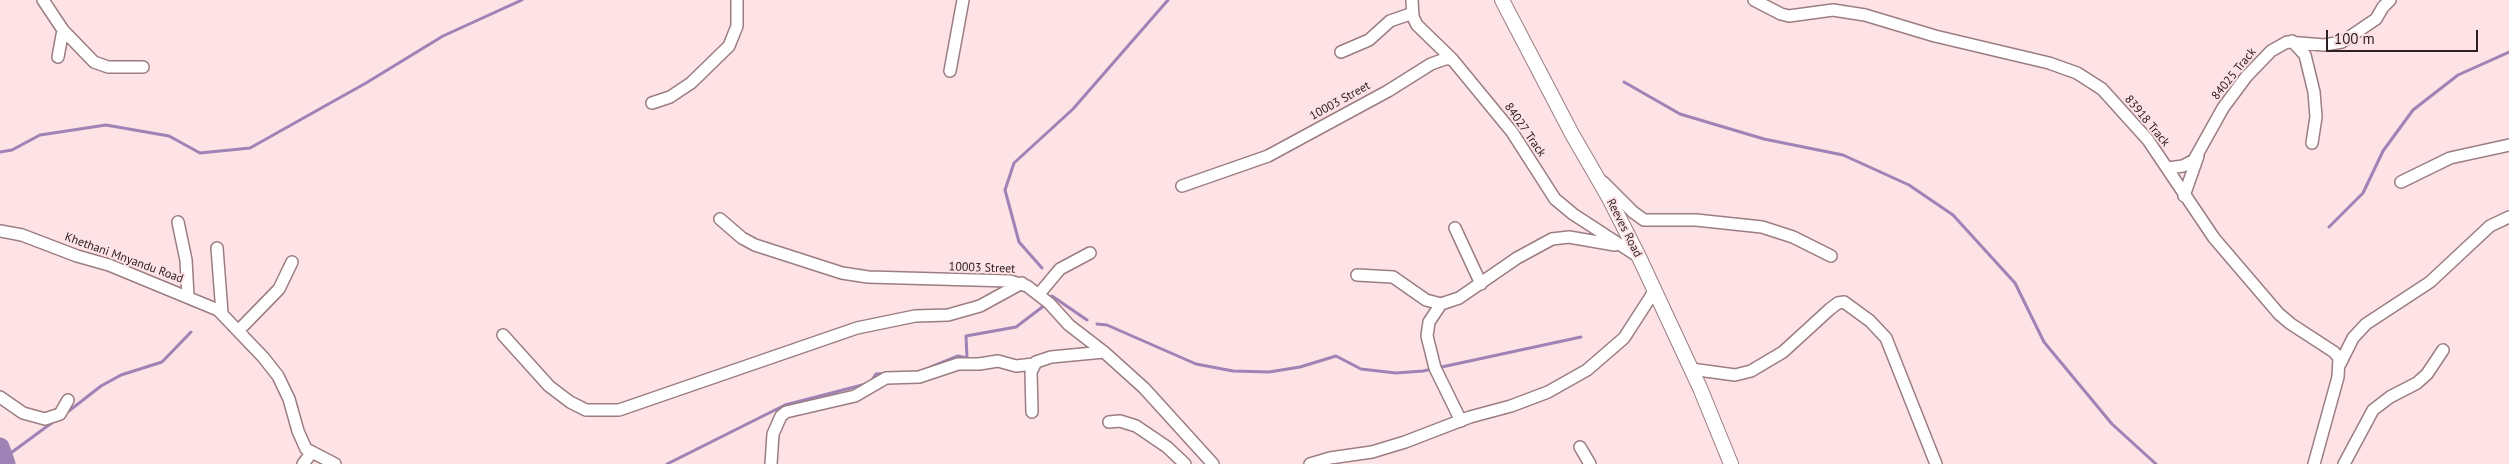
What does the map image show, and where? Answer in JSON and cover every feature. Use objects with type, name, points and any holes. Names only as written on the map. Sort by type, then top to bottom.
[{"type":"street","points":[[43,0],[63,30],[94,62],[108,67],[142,67]]},
{"type":"street","points":[[652,103],[670,97],[691,83],[729,46],[737,26],[738,0]]},
{"type":"street","points":[[950,71],[963,0]]},
{"type":"street","name":"84027 Track","points":[[1412,0],[1414,21],[1452,60],[1512,132],[1554,199],[1566,210],[1639,257]]},
{"type":"street","name":"Reeves Road","points":[[1502,0],[1639,257],[1691,368],[1731,464]]},
{"type":"street","name":"83918 Track","points":[[1754,0],[1781,14],[1789,16],[1822,10],[1856,13],[2077,73],[2105,91],[2148,140],[2214,238],[2279,314],[2334,352],[2339,358],[2340,364]]},
{"type":"street","points":[[2292,41],[2324,45],[2342,42],[2376,19],[2390,0]]},
{"type":"street","points":[[1340,52],[1369,40],[1390,21],[1413,12]]},
{"type":"street","points":[[58,56],[63,30]]},
{"type":"street","points":[[2292,41],[2305,55],[2314,92],[2316,117],[2312,143]]},
{"type":"street","name":"84025 Track","points":[[2184,196],[2198,155],[2216,118],[2246,78],[2271,51],[2284,42],[2292,41]]},
{"type":"street","name":"10003 Street","points":[[1182,186],[1268,156],[1388,91],[1431,64],[1445,59],[1452,60]]},
{"type":"street","points":[[2401,182],[2450,158],[2509,145]]},
{"type":"street","points":[[2168,168],[2188,165],[2198,155]]},
{"type":"street","points":[[1597,177],[1644,220],[1696,220],[1762,227],[1793,237],[1831,256]]},
{"type":"street","points":[[2314,464],[2340,364],[2352,338],[2366,324],[2430,282],[2490,226],[2509,217]]},
{"type":"street","name":"10003 Street","points":[[720,219],[742,238],[755,245],[842,273],[868,277],[1022,283],[1039,294],[1069,325],[1104,352],[1148,392],[1213,464]]},
{"type":"street","points":[[178,222],[186,260],[188,296]]},
{"type":"street","points":[[1455,228],[1481,284]]},
{"type":"street","name":"Khethani Mnyandu Road","points":[[0,231],[22,235],[77,256],[109,265],[188,296],[222,313],[278,376],[289,399],[302,442],[312,452],[335,464]]},
{"type":"street","points":[[1356,275],[1393,277],[1426,300],[1441,304],[1458,298],[1538,246],[1560,237],[1585,239],[1622,247]]},
{"type":"street","points":[[217,248],[222,313]]},
{"type":"street","points":[[1039,294],[1060,269],[1090,253]]},
{"type":"street","points":[[239,330],[279,288],[292,262]]},
{"type":"street","points":[[503,335],[549,386],[570,402],[586,410],[610,411],[694,386],[857,328],[915,316],[948,314],[980,306],[1022,283]]},
{"type":"street","points":[[1310,464],[1330,458],[1372,452],[1548,392],[1587,370],[1624,338],[1655,290]]},
{"type":"street","points":[[1691,368],[1735,375],[1751,371],[1783,352],[1830,309],[1838,303],[1844,302],[1870,321],[1886,338],[1936,464]]},
{"type":"street","points":[[1441,304],[1429,322],[1427,336],[1435,368],[1461,421]]},
{"type":"street","points":[[2344,464],[2373,410],[2390,396],[2417,383],[2427,374],[2443,350]]},
{"type":"street","points":[[1032,412],[1031,372],[1034,364],[1040,359],[1104,352]]},
{"type":"street","points":[[771,464],[774,434],[780,416],[786,412],[855,396],[886,378],[919,377],[958,364],[979,364],[998,361],[1016,366],[1034,364]]},
{"type":"street","points":[[0,397],[23,413],[45,419],[60,414],[68,400]]},
{"type":"street","points":[[1109,422],[1128,422],[1136,426],[1154,437],[1185,464]]},
{"type":"street","points":[[1580,447],[1590,464]]},
{"type":"street","points":[[303,464],[312,452]]},
{"type":"waterway","points":[[0,152],[12,150],[40,135],[106,125],[169,136],[200,153],[250,148],[366,83],[443,36],[522,0]]},
{"type":"waterway","points":[[1042,268],[1019,242],[1005,190],[1014,163],[1073,109],[1168,0]]},
{"type":"waterway","points":[[2329,227],[2363,193],[2383,151],[2413,110],[2458,75],[2509,52]]},
{"type":"waterway","points":[[1624,82],[1680,114],[1764,139],[1843,155],[1909,185],[1953,215],[2015,283],[2044,342],[2112,424],[2156,464]]},
{"type":"waterway","points":[[1052,296],[1087,320]]},
{"type":"waterway","points":[[931,367],[958,356],[967,358],[966,336],[1016,327],[1045,305]]},
{"type":"waterway","points":[[1097,324],[1107,325],[1196,364],[1233,371],[1269,372],[1300,367],[1336,356],[1361,369],[1396,373],[1423,371],[1581,337]]},
{"type":"waterway","points":[[65,414],[101,386],[121,375],[162,362],[191,332]]},
{"type":"waterway","points":[[667,464],[785,405],[870,383],[876,374],[918,372]]},
{"type":"waterway","points":[[4,458],[53,422]]},
{"type":"waterway","points":[[0,447],[6,464]]}]
